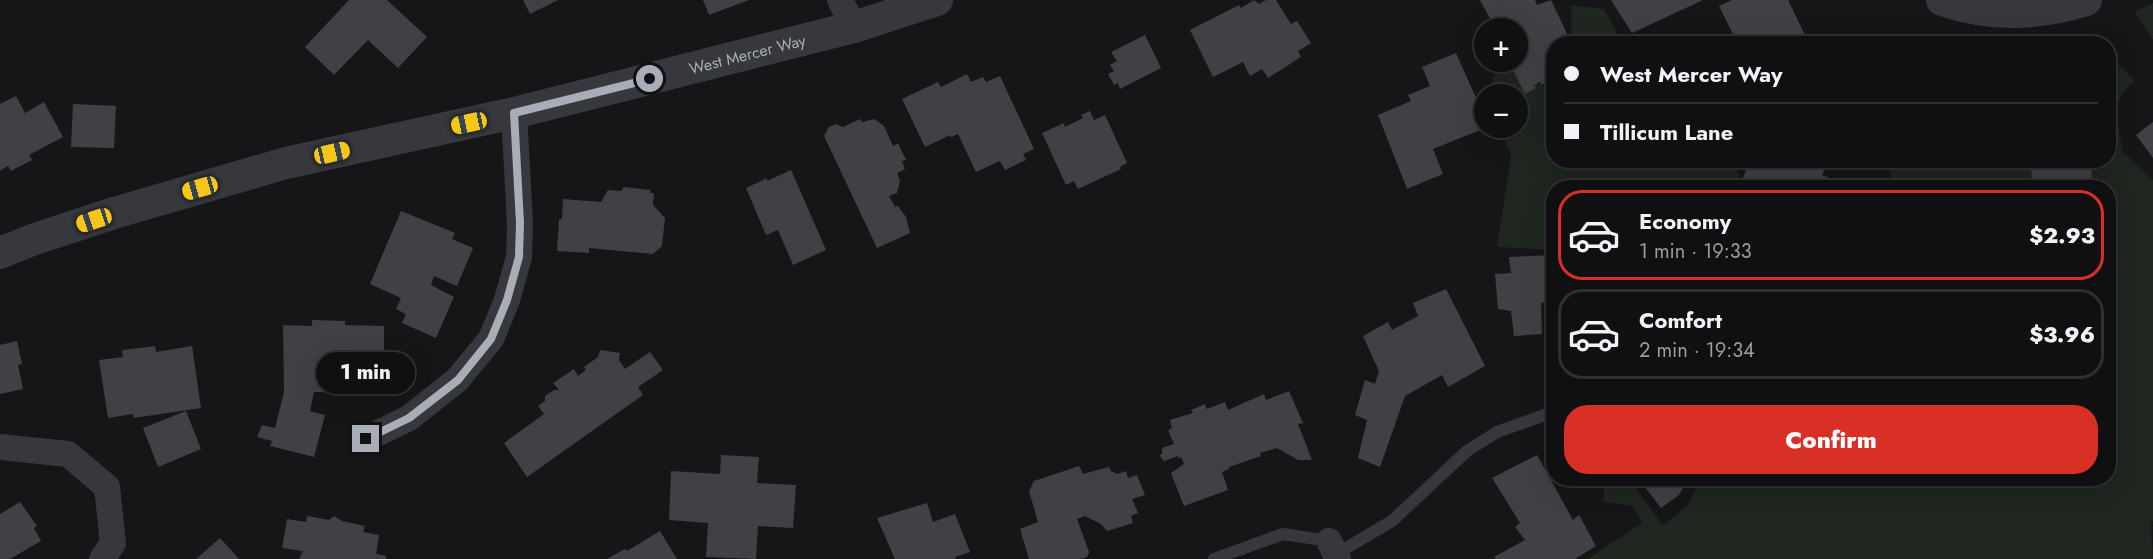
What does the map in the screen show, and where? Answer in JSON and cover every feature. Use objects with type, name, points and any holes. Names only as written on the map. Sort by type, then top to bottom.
[{"type":"street","name":"West Mercer Way","points":[[0,253],[114,213],[286,163],[514,113],[847,14],[937,0]]},
{"type":"street","points":[[1942,0],[1966,8],[2006,14],[2027,6],[2060,8],[2086,0]]},
{"type":"street","points":[[366,439],[409,418],[458,380],[491,339],[507,300],[519,257],[520,223],[514,113]]},
{"type":"street","points":[[0,447],[68,454],[107,487],[113,543],[102,559]]},
{"type":"lane","points":[[1214,559],[1283,534],[1334,552],[1392,520],[1467,451],[1497,432],[1546,415]]},
{"type":"shaded area","points":[[2153,3],[2153,40],[2134,12]]},
{"type":"shaded area","points":[[1571,5],[1604,9],[1619,36],[1571,36]]},
{"type":"shaded area","points":[[2116,63],[2134,80],[2116,103]]},
{"type":"shaded area","points":[[1497,72],[1515,72],[1546,88],[1546,168],[1737,168],[1740,180],[1546,180],[1546,250],[1497,247],[1511,155],[1503,138],[1528,138],[1528,84],[1492,84],[1492,78]]},
{"type":"shaded area","points":[[2116,116],[2123,152],[2153,180],[2153,520],[2151,525],[2153,559],[1587,559],[1642,523],[1633,506],[1604,502],[1604,486],[1634,486],[1663,525],[1687,506],[1697,486],[2116,486],[2116,180],[1890,180],[1890,168],[2116,168]]},
{"type":"shaded area","points":[[1546,341],[1546,357],[1543,345]]},
{"type":"building","points":[[349,0],[387,0],[427,37],[398,68],[368,40],[334,75],[305,47]]},
{"type":"building","points":[[523,0],[558,0],[530,14]]},
{"type":"building","points":[[703,0],[749,0],[709,15]]},
{"type":"building","points":[[1254,0],[1259,4],[1266,0],[1276,0],[1291,24],[1297,21],[1311,43],[1298,51],[1301,57],[1268,78],[1262,69],[1250,76],[1243,62],[1213,77],[1190,30],[1239,5],[1241,8]]},
{"type":"building","points":[[1480,0],[1535,0],[1537,5],[1551,0],[1568,36],[1546,36],[1546,83],[1541,85],[1540,82],[1534,85],[1536,88],[1528,92],[1528,84],[1520,84],[1514,72],[1528,72],[1528,18],[1490,18]]},
{"type":"building","points":[[1611,0],[1703,0],[1632,33]]},
{"type":"building","points":[[1732,0],[1788,0],[1806,36],[1734,36],[1719,6]]},
{"type":"building","points":[[1145,35],[1161,68],[1120,89],[1118,83],[1114,85],[1108,74],[1114,71],[1110,65],[1117,61],[1111,52]]},
{"type":"building","points":[[1456,53],[1474,93],[1474,132],[1433,149],[1443,174],[1407,189],[1378,115],[1411,101],[1408,95],[1430,86],[1422,67]]},
{"type":"building","points":[[967,74],[971,82],[983,77],[986,82],[1000,76],[1034,149],[1023,154],[1026,160],[1005,170],[1000,161],[976,172],[958,134],[951,137],[950,135],[925,147],[902,99],[938,82],[941,87]]},
{"type":"building","points":[[16,96],[25,113],[44,102],[63,137],[29,155],[32,160],[11,171],[8,166],[0,171],[0,104]]},
{"type":"building","points":[[73,104],[116,106],[114,148],[71,147]]},
{"type":"building","points":[[1090,111],[1094,120],[1105,115],[1127,163],[1120,167],[1121,169],[1078,189],[1074,181],[1066,185],[1042,133],[1064,123],[1065,127],[1083,118],[1081,115]]},
{"type":"building","points":[[860,119],[862,122],[874,119],[884,126],[893,146],[898,143],[906,160],[902,161],[905,169],[897,173],[900,181],[897,193],[889,196],[895,207],[898,206],[906,217],[910,233],[877,248],[824,136],[829,127],[836,124],[843,127]]},
{"type":"building","points":[[2153,122],[2153,158],[2136,135]]},
{"type":"building","points":[[1747,168],[1819,168],[1824,170],[1822,175],[1834,180],[1742,180]]},
{"type":"building","points":[[2032,168],[2092,168],[2091,180],[2031,180]]},
{"type":"building","points":[[791,170],[826,250],[793,265],[778,230],[766,235],[746,188]]},
{"type":"building","points":[[624,187],[650,190],[650,193],[654,193],[653,205],[665,218],[662,246],[653,254],[589,248],[589,253],[557,251],[563,199],[601,202],[608,190],[621,191]]},
{"type":"building","points":[[401,211],[455,233],[452,239],[473,248],[457,286],[434,276],[431,285],[454,297],[436,338],[402,323],[406,314],[396,309],[401,298],[370,284]]},
{"type":"building","points":[[1546,255],[1546,303],[1541,303],[1542,334],[1514,336],[1511,311],[1498,309],[1495,274],[1511,273],[1509,257]]},
{"type":"building","points":[[1446,289],[1485,366],[1448,387],[1442,375],[1405,396],[1380,467],[1358,458],[1367,420],[1355,415],[1365,380],[1375,384],[1379,371],[1363,336],[1388,322],[1392,330],[1418,316],[1413,303]]},
{"type":"building","points":[[312,320],[345,321],[345,325],[384,326],[384,393],[314,392],[310,411],[325,415],[314,457],[270,446],[272,441],[257,437],[262,425],[275,428],[284,392],[283,325],[312,326]]},
{"type":"building","points":[[17,341],[22,364],[18,365],[23,389],[0,394],[0,345]]},
{"type":"building","points":[[155,346],[156,352],[192,346],[201,408],[134,418],[133,414],[108,418],[99,360],[123,357],[122,350]]},
{"type":"building","points":[[600,350],[620,353],[619,360],[625,369],[650,352],[663,370],[638,387],[643,395],[527,477],[504,443],[544,414],[538,406],[545,401],[545,396],[554,390],[559,390],[553,383],[574,369],[578,376],[586,370],[584,367],[598,357]]},
{"type":"building","points":[[1289,391],[1303,423],[1298,424],[1312,460],[1298,460],[1277,448],[1260,453],[1261,456],[1229,467],[1222,472],[1228,490],[1184,506],[1171,473],[1184,464],[1181,457],[1164,461],[1159,455],[1162,454],[1162,448],[1174,444],[1168,430],[1172,428],[1170,420],[1193,413],[1191,410],[1205,404],[1207,409],[1225,402],[1228,410],[1264,394],[1266,400]]},
{"type":"building","points":[[186,411],[201,449],[158,467],[143,428]]},
{"type":"building","points":[[721,455],[759,457],[757,483],[796,485],[793,528],[758,526],[756,559],[706,557],[708,523],[669,520],[671,471],[720,474]]},
{"type":"building","points":[[1537,455],[1546,471],[1546,486],[1554,486],[1573,520],[1579,515],[1596,546],[1575,559],[1496,559],[1494,557],[1525,540],[1515,527],[1520,523],[1492,478]]},
{"type":"building","points":[[1079,466],[1083,474],[1109,467],[1117,474],[1126,471],[1128,478],[1137,475],[1145,495],[1132,499],[1138,513],[1131,516],[1133,523],[1107,531],[1101,524],[1085,516],[1077,519],[1089,552],[1087,557],[1029,559],[1020,529],[1038,522],[1029,491],[1034,481]]},
{"type":"building","points":[[1644,486],[1684,486],[1679,495],[1661,508]]},
{"type":"building","points":[[20,502],[37,526],[34,528],[41,541],[10,559],[0,559],[0,514]]},
{"type":"building","points":[[927,503],[933,522],[955,514],[970,552],[955,557],[956,559],[895,559],[877,518]]},
{"type":"building","points":[[307,516],[329,520],[334,516],[342,521],[365,526],[363,532],[379,535],[376,554],[386,556],[386,559],[299,559],[303,551],[282,548],[287,519],[306,522]]},
{"type":"building","points":[[660,531],[677,559],[607,559],[625,549],[627,551]]},
{"type":"building","points":[[220,538],[239,559],[196,559]]},
{"type":"route","points":[[366,439],[409,418],[458,380],[491,339],[507,300],[519,257],[520,223],[514,113],[650,79]]}]
